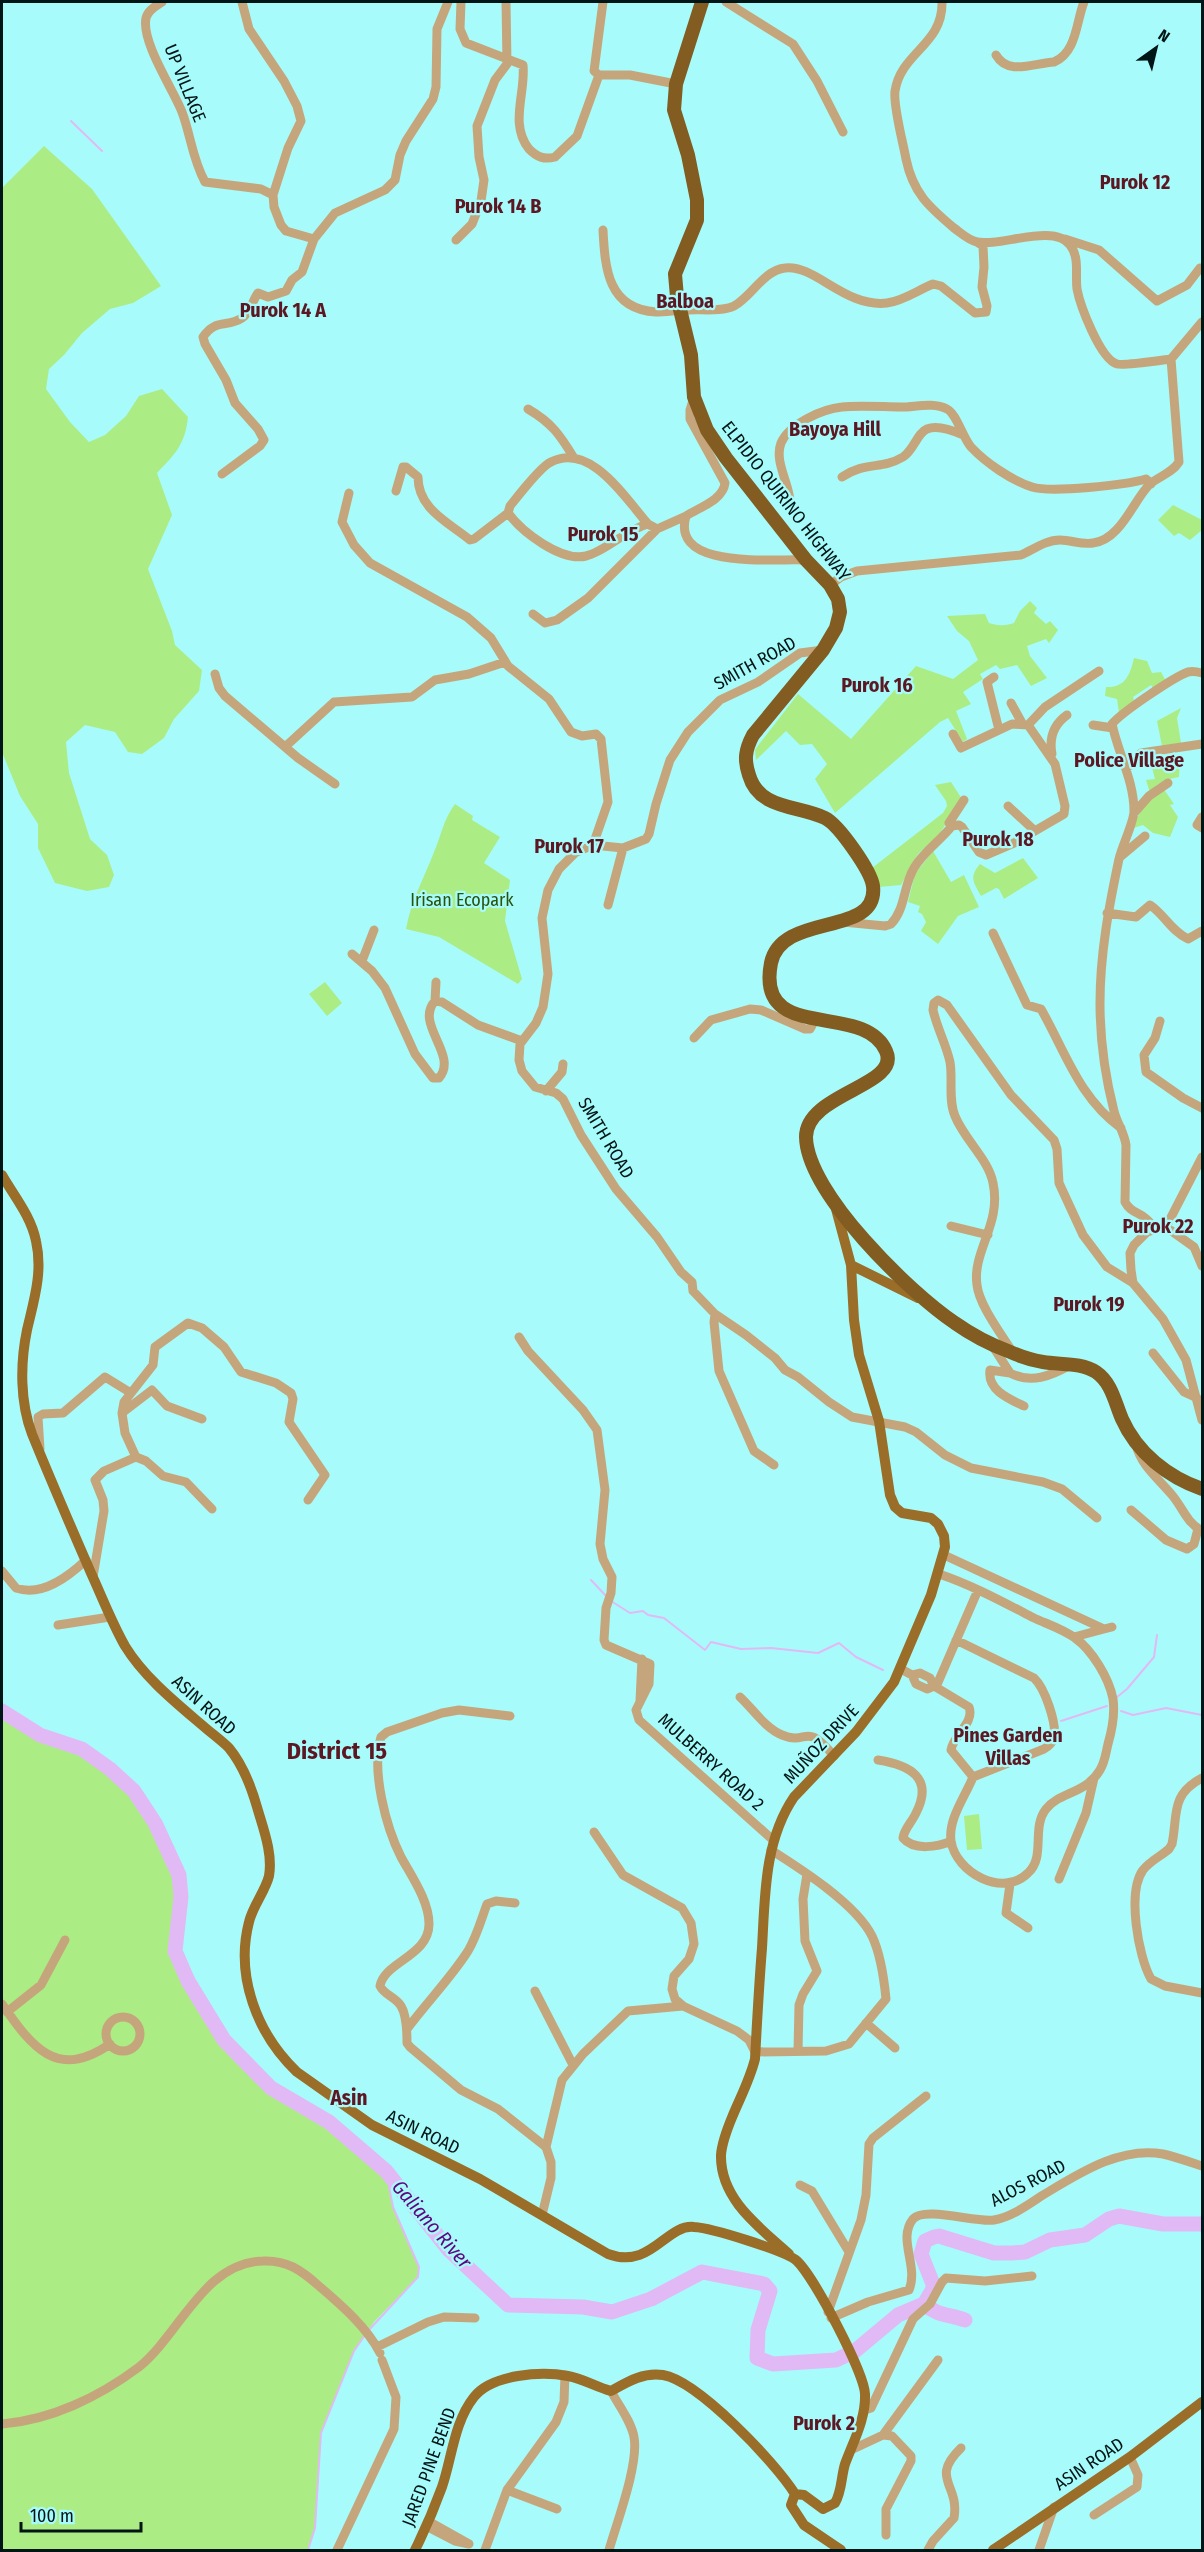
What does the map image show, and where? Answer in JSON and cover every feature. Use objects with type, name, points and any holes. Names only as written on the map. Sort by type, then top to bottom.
[{"type":"highway","name":"ELPIDIO QUIRINO HIGHWAY","points":[[702,2],[676,84],[674,110],[688,155],[697,200],[697,220],[675,274],[680,310],[691,355],[694,398],[707,430],[726,458],[806,560],[830,585],[838,599],[840,612],[836,628],[823,650],[753,735],[747,746],[745,761],[751,782],[761,794],[779,805],[825,818],[837,827],[873,882],[872,898],[865,911],[841,922],[792,936],[782,943],[773,958],[770,981],[777,1000],[794,1014],[815,1020],[839,1022],[864,1030],[884,1046],[888,1057],[886,1066],[874,1080],[818,1111],[809,1126],[806,1137],[811,1156],[818,1175],[832,1200],[883,1260],[929,1304],[953,1323],[992,1345],[1041,1362],[1089,1368],[1104,1379],[1135,1442],[1148,1457],[1163,1468],[1203,1489]]},
{"type":"main road","name":"ASIN ROAD","points":[[2,1175],[30,1221],[36,1240],[39,1263],[38,1286],[24,1350],[22,1380],[28,1423],[41,1456],[126,1647],[146,1672],[231,1751],[245,1774],[255,1801],[268,1850],[269,1872],[249,1921],[244,1948],[244,1970],[250,1998],[277,2049],[297,2072],[372,2125],[480,2179],[608,2254],[620,2258],[636,2256],[686,2227],[713,2230],[746,2240],[796,2260]]},
{"type":"main road","name":"MUÑOZ DRIVE","points":[[796,2260],[745,2215],[726,2181],[722,2166],[723,2142],[752,2073],[764,1915],[772,1845],[794,1797],[872,1714],[901,1669],[939,1574],[944,1555],[944,1536],[938,1524],[925,1517],[909,1516],[895,1507],[890,1495],[879,1421],[859,1354],[854,1320],[851,1265],[832,1200]]},
{"type":"main road","points":[[851,1265],[929,1304]]},
{"type":"main road","points":[[611,2391],[636,2378],[662,2375],[675,2379],[750,2439],[782,2473],[795,2493],[804,2495],[823,2509],[832,2507],[838,2499],[845,2465],[864,2410],[864,2387],[810,2277],[796,2260]]},
{"type":"main road","name":"JARED PINE BEND","points":[[415,2550],[442,2487],[463,2416],[474,2396],[497,2382],[509,2378],[541,2374],[565,2375],[588,2381],[611,2391]]},
{"type":"main road","name":"ASIN ROAD","points":[[993,2550],[1130,2457],[1203,2402]]},
{"type":"main road","points":[[795,2493],[791,2505],[804,2525],[841,2550]]},
{"type":"street","name":"UP VILLAGE","points":[[162,2],[152,8],[146,20],[149,38],[156,60],[182,113],[191,150],[205,182],[261,189],[273,195]]},
{"type":"street","points":[[242,2],[249,29],[284,81],[297,106],[301,121],[288,148],[273,195],[274,207],[286,231],[314,239]]},
{"type":"street","points":[[222,474],[260,446],[264,440],[258,429],[235,403],[226,380],[203,337],[214,325],[241,319],[250,310],[258,293],[268,297],[286,291],[292,280],[302,272],[314,239],[335,213],[385,190],[395,180],[406,141],[434,99],[437,29],[448,2]]},
{"type":"street","points":[[461,2],[460,29],[466,43],[522,64],[524,68],[519,115],[521,136],[536,155],[547,159],[555,157],[577,136],[599,75]]},
{"type":"street","points":[[456,240],[472,224],[482,201],[484,180],[479,157],[477,126],[495,80],[508,59],[505,46],[506,2]]},
{"type":"street","points":[[603,2],[594,71],[599,75],[630,75],[676,84]]},
{"type":"street","points":[[726,2],[793,44],[818,81],[843,132]]},
{"type":"street","points":[[603,230],[607,276],[614,289],[639,309],[659,312],[734,306],[777,270],[785,267],[806,273],[860,302],[872,304],[898,301],[933,284],[940,286],[975,313],[986,312],[987,306],[982,287],[983,246],[968,239],[925,203],[918,194],[907,160],[895,100],[895,91],[901,75],[916,52],[940,25],[942,2]]},
{"type":"street","points":[[996,55],[1000,62],[1010,67],[1060,60],[1074,37],[1084,2]]},
{"type":"street","points":[[977,242],[1045,236],[1099,250],[1157,301],[1187,285],[1200,268]]},
{"type":"street","points":[[1062,239],[1069,244],[1074,253],[1077,288],[1085,316],[1109,358],[1119,364],[1171,359]]},
{"type":"street","points":[[830,585],[841,577],[857,571],[1021,555],[1046,543],[1059,540],[1094,543],[1106,537],[1127,518],[1151,484],[1174,470],[1181,457],[1171,359],[1203,322]]},
{"type":"street","points":[[533,614],[545,622],[557,620],[588,598],[657,529],[686,516],[724,491],[725,483],[690,419],[694,398]]},
{"type":"street","points":[[790,501],[780,455],[780,444],[791,429],[841,407],[924,405],[942,408],[951,412],[963,435],[979,456],[1020,482],[1034,488],[1101,485],[1146,479],[1151,484]]},
{"type":"street","points":[[528,410],[546,420],[558,433],[574,458]]},
{"type":"street","points":[[842,477],[855,468],[873,464],[880,466],[893,462],[915,446],[920,435],[927,429],[942,429],[963,435]]},
{"type":"street","points":[[396,492],[403,467],[406,467],[418,477],[418,487],[429,510],[470,540],[508,513],[510,506],[549,462],[574,458],[592,464],[603,473],[648,524],[657,529]]},
{"type":"street","points":[[349,493],[342,522],[347,534],[361,554],[378,568],[467,616],[491,638],[505,662],[549,699],[571,732],[582,736],[596,734],[602,739],[608,802],[593,845]]},
{"type":"street","points":[[508,513],[539,542],[575,556],[586,556],[648,524]]},
{"type":"street","points":[[686,516],[684,536],[697,548],[715,556],[734,559],[806,560]]},
{"type":"street","name":"SMITH ROAD","points":[[623,848],[640,842],[650,834],[660,791],[677,747],[688,732],[720,700],[758,682],[800,653],[823,650]]},
{"type":"street","points":[[285,746],[334,702],[412,697],[435,680],[469,674],[505,662]]},
{"type":"street","points":[[953,734],[961,748],[1012,724],[1025,724],[1045,707],[1099,671]]},
{"type":"street","points":[[1134,813],[1126,777],[1127,768],[1112,724],[1121,715],[1175,679],[1188,672],[1203,674]]},
{"type":"street","points":[[215,674],[219,688],[225,696],[335,784]]},
{"type":"street","points":[[994,677],[987,682],[999,730]]},
{"type":"street","points":[[1011,703],[1053,760]]},
{"type":"street","points":[[841,922],[885,926],[891,924],[901,908],[906,883],[914,868],[924,854],[952,826],[962,827],[983,855],[1006,847],[1060,817],[1066,810],[1053,760],[1051,736],[1057,724],[1067,715]]},
{"type":"street","points":[[1093,725],[1113,728]]},
{"type":"street","points":[[1127,768],[1137,756],[1148,750],[1203,744]]},
{"type":"street","points":[[1155,1230],[1148,1218],[1130,1209],[1125,1202],[1126,1145],[1114,1114],[1102,1045],[1100,1001],[1107,914],[1120,857],[1134,813],[1149,796],[1168,783]]},
{"type":"street","points":[[952,826],[950,823],[964,800]]},
{"type":"street","points":[[1008,806],[1035,831]]},
{"type":"street","points":[[1203,817],[1197,825],[1203,828]]},
{"type":"street","points":[[1120,857],[1145,836]]},
{"type":"street","points":[[435,1001],[442,1002],[478,1025],[522,1041],[536,1023],[544,1002],[548,974],[542,918],[548,890],[567,859],[593,845],[623,848],[608,905]]},
{"type":"street","points":[[1107,914],[1136,917],[1150,905],[1168,925],[1184,938],[1188,939],[1203,931]]},
{"type":"street","points":[[362,961],[374,930]]},
{"type":"street","points":[[993,933],[1026,1005],[1041,1009],[1078,1081],[1108,1119],[1121,1128]]},
{"type":"street","points":[[352,954],[372,970],[385,988],[415,1054],[436,1079],[442,1076],[444,1069],[443,1054],[431,1029],[436,982]]},
{"type":"street","points":[[1013,1353],[976,1286],[979,1264],[996,1205],[993,1179],[982,1159],[966,1139],[954,1114],[950,1065],[933,1010],[938,1000],[947,1005],[1011,1095],[1054,1140],[1057,1149],[1059,1183],[1083,1235],[1107,1267],[1133,1283],[1154,1306],[1177,1340],[1192,1378],[1203,1420]]},
{"type":"street","points":[[694,1038],[711,1020],[750,1010],[761,1010],[805,1029],[810,1029],[815,1020]]},
{"type":"street","points":[[1160,1021],[1155,1038],[1144,1054],[1143,1066],[1146,1072],[1174,1092],[1203,1108]]},
{"type":"street","name":"SMITH ROAD","points":[[522,1041],[519,1051],[522,1071],[534,1087],[556,1093],[563,1099],[581,1135],[621,1196],[657,1238],[681,1272],[692,1282],[693,1291],[715,1314],[775,1358],[785,1370],[852,1417],[879,1421],[916,1432],[945,1455],[971,1468],[1036,1480],[1062,1489],[1096,1518]]},
{"type":"street","points":[[546,1091],[562,1072],[563,1064]]},
{"type":"street","points":[[1133,1283],[1130,1253],[1134,1245],[1147,1232],[1166,1227],[1203,1157]]},
{"type":"street","points":[[951,1226],[988,1235]]},
{"type":"street","points":[[1166,1227],[1194,1247],[1203,1266]]},
{"type":"street","points":[[715,1314],[719,1371],[754,1450],[774,1465]]},
{"type":"street","points":[[135,1458],[125,1433],[124,1401],[153,1365],[155,1347],[188,1323],[195,1324],[224,1347],[233,1364],[241,1371],[276,1383],[291,1394],[293,1399],[289,1422],[325,1475],[308,1500]]},
{"type":"street","name":"MULBERRY ROAD 2","points":[[519,1337],[528,1352],[583,1410],[597,1430],[605,1490],[600,1544],[603,1559],[612,1577],[604,1643],[650,1664],[651,1675],[647,1691],[636,1710],[639,1720],[772,1845]]},
{"type":"street","points":[[992,1345],[1010,1373]]},
{"type":"street","points":[[1153,1353],[1184,1392],[1197,1398]]},
{"type":"street","points":[[1024,1406],[1001,1393],[992,1384],[990,1370],[1010,1373],[1018,1378],[1034,1379],[1050,1375],[1070,1365]]},
{"type":"street","points":[[41,1456],[38,1417],[43,1414],[63,1413],[105,1377],[131,1393]]},
{"type":"street","points":[[1192,1378],[1203,1382]]},
{"type":"street","points":[[123,1413],[153,1390],[167,1406],[202,1419]]},
{"type":"street","points":[[1131,1510],[1166,1540],[1186,1549],[1194,1544],[1200,1530],[1186,1518],[1172,1495],[1143,1463],[1135,1442]]},
{"type":"street","points":[[93,1577],[104,1511],[103,1500],[95,1480],[104,1470],[135,1458],[146,1461],[164,1476],[186,1482],[212,1509]]},
{"type":"street","points":[[944,1555],[1108,1628],[1074,1637]]},
{"type":"street","points":[[2,1571],[16,1588],[34,1589],[61,1581],[86,1560]]},
{"type":"street","points":[[939,1574],[978,1590],[1074,1637],[1094,1659],[1110,1688],[1113,1699],[1104,1761],[1094,1778],[1086,1813],[1059,1879]]},
{"type":"street","points":[[935,1687],[978,1590]]},
{"type":"street","points":[[58,1625],[111,1617]]},
{"type":"street","points":[[956,1640],[1034,1678],[1043,1688],[1054,1731],[1053,1740],[1044,1749],[973,1777],[956,1814],[951,1841],[954,1852],[968,1869],[984,1879],[1010,1884],[1029,1873],[1033,1867],[1038,1827],[1047,1808],[1077,1792],[1094,1778]]},
{"type":"street","points":[[901,1669],[912,1675],[920,1673],[929,1677],[935,1687],[969,1707],[969,1720],[953,1742],[951,1750],[973,1777]]},
{"type":"street","points":[[740,1697],[774,1730],[786,1736],[816,1737],[834,1756]]},
{"type":"street","points":[[510,1716],[459,1710],[442,1713],[387,1732],[380,1740],[379,1779],[388,1829],[426,1905],[429,1918],[428,1935],[424,1942],[381,1982],[381,1989],[401,2006],[408,2029],[407,2043],[410,2048],[461,2090],[498,2109],[546,2147]]},
{"type":"street","points":[[878,1760],[903,1766],[920,1779],[923,1793],[916,1814],[903,1835],[906,1842],[935,1846],[951,1841]]},
{"type":"street","points":[[1203,1778],[1182,1792],[1176,1810],[1172,1844],[1142,1871],[1134,1895],[1142,1956],[1151,1979],[1165,1986],[1203,1993]]},
{"type":"street","points":[[594,1832],[623,1875],[682,1908],[691,1923],[694,1944],[692,1951],[689,1959],[673,1980],[673,1996],[682,2006],[738,2031],[748,2040],[755,2052],[826,2051],[849,2044],[886,1999],[875,1945],[865,1925],[858,1918],[772,1845]]},
{"type":"street","points":[[798,2051],[799,2005],[802,1994],[817,1971],[805,1941],[803,1899],[807,1874]]},
{"type":"street","points":[[1010,1884],[1006,1913],[1028,1928]]},
{"type":"street","points":[[408,2029],[469,1950],[487,1904],[496,1901],[515,1903]]},
{"type":"street","points":[[65,1940],[41,1985],[4,2008],[25,2036],[51,2056],[74,2061],[87,2058],[110,2044]]},
{"type":"street","points":[[535,1991],[573,2065]]},
{"type":"street","points":[[542,2215],[551,2178],[551,2162],[546,2147],[562,2080],[573,2065],[628,2011],[682,2006]]},
{"type":"street","points":[[866,2023],[896,2048]]},
{"type":"street","points":[[830,2315],[865,2206],[869,2144],[873,2138],[926,2096]]},
{"type":"street","name":"ALOS ROAD","points":[[830,2315],[909,2290],[913,2270],[906,2241],[913,2219],[918,2215],[936,2214],[979,2221],[994,2220],[1019,2209],[1098,2164],[1128,2157],[1162,2154],[1203,2166]]},
{"type":"street","points":[[800,2185],[812,2191],[849,2252]]},
{"type":"street","points":[[2,2424],[31,2421],[52,2414],[91,2397],[124,2377],[161,2345],[212,2282],[232,2268],[254,2261],[276,2261],[291,2265],[303,2272],[371,2338],[380,2354],[396,2397],[394,2429],[337,2550]]},
{"type":"street","points":[[864,2410],[871,2408],[883,2387],[913,2319],[927,2308],[942,2282],[950,2277],[985,2281],[1032,2276]]},
{"type":"street","points":[[380,2354],[429,2322],[444,2317],[475,2318]]},
{"type":"street","points":[[851,2450],[883,2435],[938,2360]]},
{"type":"street","points":[[427,2523],[483,2550],[507,2490],[556,2422],[564,2402],[565,2375]]},
{"type":"street","points":[[609,2550],[635,2457],[635,2438],[631,2426],[611,2391]]},
{"type":"street","points":[[883,2435],[892,2436],[898,2440],[909,2452],[911,2458],[886,2509],[886,2535]]},
{"type":"street","points":[[928,2550],[954,2518],[955,2499],[945,2473],[949,2461],[961,2448]]},
{"type":"street","points":[[1094,2515],[1137,2487],[1138,2475],[1130,2457]]},
{"type":"street","points":[[507,2490],[557,2509]]},
{"type":"street","points":[[1039,2550],[1054,2507]]},
{"type":"green space","points":[[44,146],[92,189],[161,286],[133,303],[110,309],[82,333],[49,369],[46,389],[70,422],[89,442],[105,435],[126,416],[139,396],[162,389],[188,417],[182,442],[157,473],[172,515],[148,569],[172,631],[175,645],[202,670],[199,691],[174,719],[164,738],[142,754],[128,752],[115,732],[85,725],[66,742],[69,773],[90,839],[107,855],[114,875],[109,887],[87,891],[55,883],[38,848],[38,824],[20,796],[2,752],[2,188]]},
{"type":"green space","points":[[1173,505],[1202,520],[1202,530],[1190,540],[1179,533],[1174,536],[1158,520]]},
{"type":"green space","points":[[1030,601],[1037,608],[1034,613],[1046,624],[1050,621],[1058,630],[1049,643],[1046,639],[1027,646],[1030,656],[1047,678],[1031,686],[1017,665],[1000,669],[996,665],[980,674],[983,679],[963,692],[971,704],[956,711],[967,739],[963,742],[948,718],[940,722],[835,813],[815,779],[827,764],[812,744],[800,745],[786,731],[756,760],[755,750],[798,694],[851,739],[916,666],[953,679],[978,660],[969,641],[957,631],[947,616],[985,614],[989,623],[1007,625],[1014,623],[1020,611]]},
{"type":"green space","points":[[1134,658],[1147,661],[1152,673],[1161,672],[1167,683],[1155,691],[1151,685],[1133,697],[1135,704],[1119,713],[1117,699],[1105,696],[1106,687],[1118,685],[1126,679]]},
{"type":"green space","points":[[1181,708],[1177,718],[1181,743],[1162,746],[1157,721]]},
{"type":"green space","points":[[1180,757],[1179,777],[1163,782],[1150,793],[1146,780],[1155,779],[1150,760]]},
{"type":"green space","points":[[951,782],[962,799],[940,833],[918,854],[901,885],[879,887],[872,868],[943,813],[947,806],[946,801],[935,785]]},
{"type":"green space","points":[[1162,789],[1174,804],[1170,805],[1178,817],[1170,837],[1153,833],[1143,825],[1134,828],[1144,806]]},
{"type":"green space","name":"Irisan Ecopark","points":[[455,804],[473,816],[472,820],[500,837],[484,863],[510,880],[505,921],[522,979],[518,984],[439,937],[406,929],[414,899],[445,821]]},
{"type":"green space","points":[[933,851],[951,882],[964,875],[979,907],[958,916],[938,944],[921,931],[926,922],[922,914],[918,912],[920,906],[908,902],[915,874]]},
{"type":"green space","points":[[1023,858],[1038,878],[1004,899],[999,889],[996,888],[981,896],[973,880],[974,873],[980,864],[995,873]]},
{"type":"green space","points":[[325,982],[342,1003],[327,1016],[309,994]]},
{"type":"green space","points":[[2,1711],[40,1735],[82,1749],[110,1769],[134,1791],[155,1823],[179,1875],[181,1897],[175,1951],[188,1981],[224,2040],[271,2088],[329,2122],[386,2171],[393,2207],[419,2267],[418,2277],[374,2322],[354,2351],[321,2433],[315,2528],[308,2550],[2,2550]]},
{"type":"green space","points":[[979,1814],[982,1849],[967,1850],[964,1816]]},
{"type":"waterway","points":[[71,121],[102,151]]},
{"type":"waterway","points":[[591,1580],[607,1597]]},
{"type":"waterway","points":[[611,1601],[630,1613],[643,1611],[648,1615],[664,1618],[705,1650],[711,1642],[741,1649],[771,1648],[818,1653],[839,1643],[856,1657],[883,1670]]},
{"type":"waterway","points":[[1117,1697],[1127,1689],[1154,1657],[1157,1635]]},
{"type":"waterway","points":[[1061,1721],[1107,1706]]},
{"type":"waterway","points":[[1121,1711],[1133,1715],[1166,1708],[1202,1715]]},
{"type":"waterway","name":"Galiano River","points":[[2,1711],[40,1735],[82,1749],[110,1769],[134,1791],[155,1823],[179,1875],[181,1897],[175,1951],[188,1981],[224,2040],[271,2088],[329,2122],[386,2171],[449,2250],[508,2305],[583,2307],[612,2312],[651,2299],[702,2272],[764,2284],[770,2291],[758,2330],[757,2358],[773,2364],[836,2360],[855,2351],[898,2315],[924,2304],[933,2289],[933,2284],[921,2254],[925,2241],[934,2237],[939,2236],[994,2253],[1012,2253],[1025,2252],[1050,2240],[1085,2235],[1109,2219],[1119,2216],[1163,2224],[1202,2224]]},
{"type":"waterway","points":[[368,2331],[418,2277],[419,2267],[393,2207],[386,2171]]},
{"type":"waterway","points":[[924,2304],[939,2313],[965,2320]]},
{"type":"waterway","points":[[308,2550],[315,2528],[321,2433],[354,2351],[365,2335]]},
{"type":"district","name":"Purok 12","points":[[1135,182]]},
{"type":"district","name":"Purok 14 B","points":[[498,206]]},
{"type":"district","name":"Balboa","points":[[685,301]]},
{"type":"district","name":"Purok 14 A","points":[[283,310]]},
{"type":"district","name":"Bayoya Hill","points":[[835,429]]},
{"type":"district","name":"Purok 15","points":[[603,534]]},
{"type":"district","name":"Purok 16","points":[[877,685]]},
{"type":"district","name":"Police Village","points":[[1129,760]]},
{"type":"district","name":"Purok 18","points":[[998,839]]},
{"type":"district","name":"Purok 17","points":[[569,846]]},
{"type":"district","name":"Purok 22","points":[[1158,1226]]},
{"type":"district","name":"Purok 19","points":[[1089,1304]]},
{"type":"district","name":"Pines Garden Villas","points":[[1008,1746]]},
{"type":"district","name":"District 15","points":[[337,1751]]},
{"type":"district","name":"Asin","points":[[349,2098]]},
{"type":"district","name":"Purok 2","points":[[824,2423]]}]
